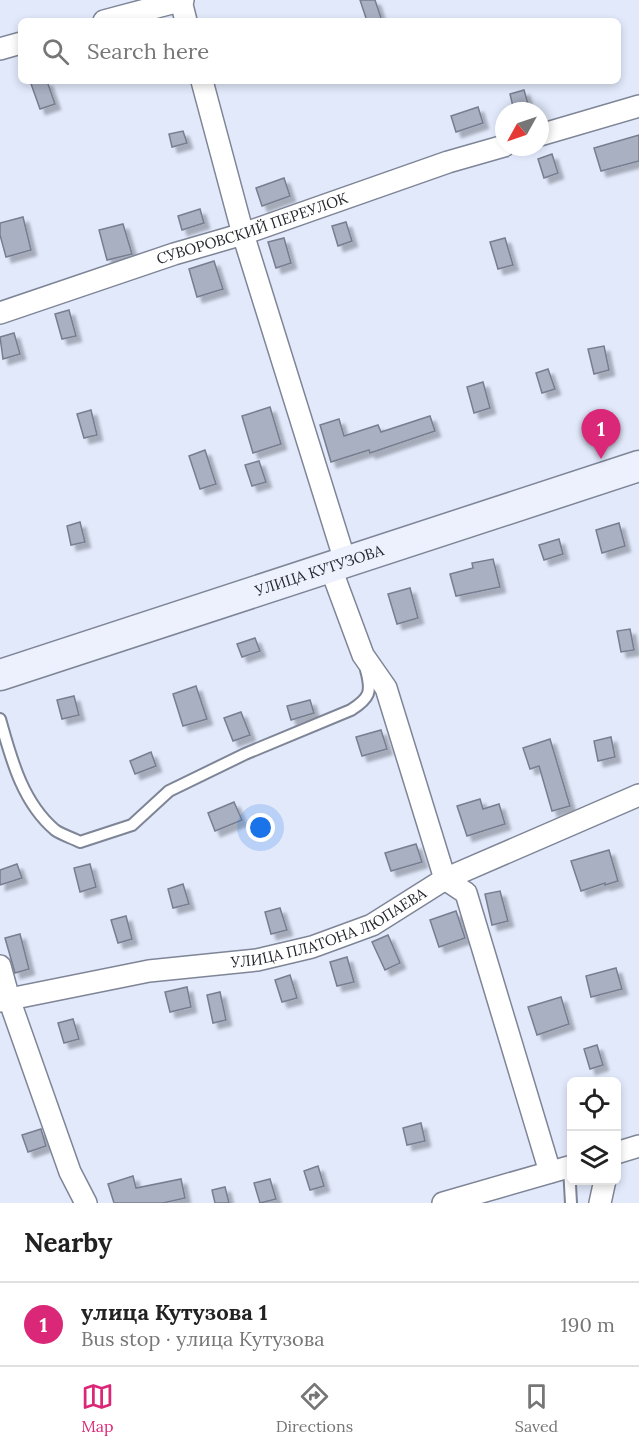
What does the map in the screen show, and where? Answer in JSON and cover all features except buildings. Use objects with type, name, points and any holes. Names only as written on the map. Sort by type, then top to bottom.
[{"type":"street","points":[[115,18],[182,0],[185,18]]},
{"type":"street","points":[[0,49],[18,44]]},
{"type":"street","points":[[203,84],[243,234],[363,655],[386,688],[445,879],[466,893],[563,1168],[443,1203]]},
{"type":"street","points":[[549,132],[639,106]]},
{"type":"street","name":"СУВОРОВСКИЙ ПЕРЕУЛОК","points":[[0,313],[174,254],[243,234],[448,162],[495,149]]},
{"type":"street","name":"УЛИЦА КУТУЗОВА","points":[[0,675],[639,466]]},
{"type":"street","name":"УЛИЦА ПЛАТОНА ЛЮПАЕВА","points":[[4,1000],[149,971],[257,960],[312,947],[372,925],[445,879],[639,795]]},
{"type":"street","points":[[0,966],[4,1000],[70,1172],[86,1203]]},
{"type":"street","points":[[621,1151],[639,1146]]},
{"type":"street","points":[[600,1203],[604,1185]]},
{"type":"lane","points":[[0,718],[12,764],[30,801],[56,831],[80,842],[132,825],[170,791],[245,754],[351,710],[365,701],[371,686],[363,655]]},
{"type":"lane","points":[[563,1168],[571,1203]]},
{"type":"place","name":"улица Кутузова 1","points":[[601,459]]}]
